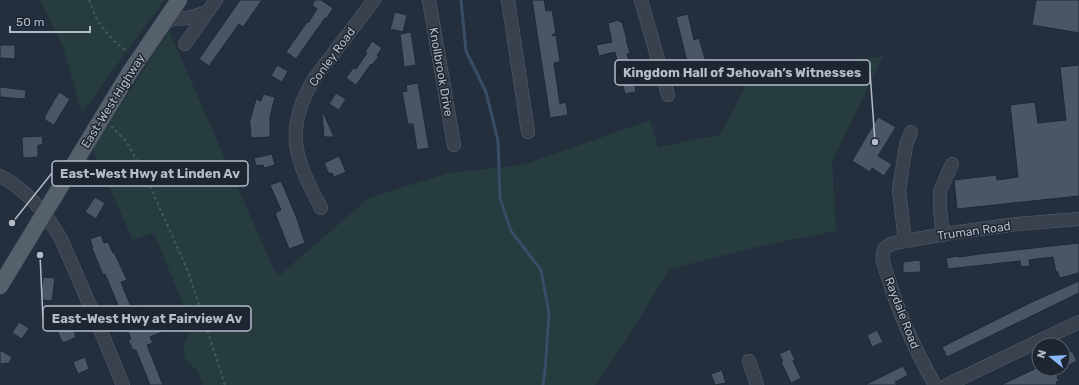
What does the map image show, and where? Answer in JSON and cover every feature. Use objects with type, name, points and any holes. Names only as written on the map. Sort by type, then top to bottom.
[{"type":"main road","name":"East-West Highway","points":[[0,286],[102,117],[177,1]]},
{"type":"street","points":[[185,44],[216,0]]},
{"type":"street","name":"Conley Road","points":[[320,208],[306,180],[298,159],[295,134],[296,123],[302,101],[314,79],[374,0]]},
{"type":"street","name":"Knollbrook Drive","points":[[429,0],[454,145]]},
{"type":"street","points":[[508,0],[528,132]]},
{"type":"street","points":[[641,0],[668,95]]},
{"type":"street","points":[[162,25],[172,19],[188,18],[208,12]]},
{"type":"street","points":[[905,241],[899,190],[906,145],[911,132]]},
{"type":"street","points":[[943,235],[940,209],[940,191],[952,164]]},
{"type":"street","points":[[0,176],[28,194],[56,229],[123,385]]},
{"type":"street","name":"Truman Road","points":[[883,260],[882,255],[888,245],[905,241],[1017,224],[1079,219]]},
{"type":"street","name":"Raydale Road","points":[[883,260],[903,322],[935,385]]},
{"type":"street","points":[[947,385],[1079,322]]},
{"type":"street","points":[[748,361],[757,385]]},
{"type":"path","points":[[89,0],[98,22],[114,41],[138,61]]},
{"type":"path","points":[[102,117],[126,141],[144,173],[188,271],[225,385]]},
{"type":"green space","points":[[40,0],[164,0],[82,113],[63,47]]},
{"type":"green space","points":[[169,31],[274,270],[280,275],[369,198],[448,173],[523,165],[650,120],[658,147],[720,135],[752,74],[883,56],[832,162],[836,231],[760,246],[670,269],[625,342],[595,385],[203,385],[198,372],[185,360],[183,347],[192,327],[154,233],[133,240],[92,149]]},
{"type":"building","points":[[240,0],[262,0],[243,27],[239,24],[209,66],[199,59]]},
{"type":"building","points":[[315,0],[321,0],[333,8],[296,59],[286,52],[317,9],[312,5]]},
{"type":"building","points":[[532,0],[544,0],[546,11],[552,10],[556,33],[552,35],[556,35],[560,62],[554,63],[560,104],[566,102],[568,115],[550,118]]},
{"type":"building","points":[[1036,0],[1079,0],[1079,33],[1032,25]]},
{"type":"building","points":[[395,12],[407,15],[403,32],[390,29]]},
{"type":"building","points":[[688,14],[694,40],[699,38],[710,76],[692,81],[676,17]]},
{"type":"building","points":[[619,20],[622,22],[630,53],[627,54],[629,62],[618,65],[615,52],[599,56],[596,45],[612,42],[608,23]]},
{"type":"building","points":[[411,32],[416,65],[404,67],[400,34]]},
{"type":"building","points":[[372,41],[382,48],[377,55],[379,56],[372,65],[371,64],[356,85],[346,78],[353,68],[356,69],[367,53],[365,52]]},
{"type":"building","points":[[0,45],[15,45],[15,59],[0,58]]},
{"type":"building","points":[[277,65],[288,71],[282,82],[271,76]]},
{"type":"building","points":[[1079,65],[1079,196],[957,209],[954,180],[996,175],[997,180],[1018,177],[1010,105],[1035,102],[1038,123],[1066,120],[1060,67]]},
{"type":"building","points":[[634,79],[636,92],[625,94],[622,82]]},
{"type":"building","points":[[418,83],[429,148],[417,150],[413,124],[408,124],[402,92],[407,91],[406,85]]},
{"type":"building","points":[[0,87],[26,90],[25,99],[0,97]]},
{"type":"building","points":[[59,92],[70,99],[54,125],[45,120],[45,116]]},
{"type":"building","points":[[336,93],[346,99],[339,110],[329,104]]},
{"type":"building","points":[[263,94],[275,97],[270,117],[270,137],[251,138],[249,124],[256,99],[261,101]]},
{"type":"building","points":[[323,112],[334,137],[324,137]]},
{"type":"building","points":[[878,117],[896,127],[878,156],[892,164],[884,176],[872,168],[870,172],[852,161]]},
{"type":"building","points":[[42,136],[43,145],[38,145],[38,157],[23,158],[22,137]]},
{"type":"building","points":[[272,154],[275,165],[264,168],[263,165],[256,166],[254,158]]},
{"type":"building","points":[[339,156],[346,172],[334,177],[332,173],[329,174],[324,163]]},
{"type":"building","points":[[281,181],[296,216],[305,243],[289,249],[275,213],[281,210],[270,185]]},
{"type":"building","points":[[95,197],[105,203],[96,219],[85,212]]},
{"type":"building","points":[[101,235],[104,243],[108,242],[113,253],[114,252],[127,280],[121,282],[131,307],[136,305],[144,324],[161,316],[167,330],[150,337],[153,343],[147,345],[163,385],[150,385],[136,350],[133,350],[128,340],[131,339],[116,300],[105,274],[103,275],[92,248],[90,239]]},
{"type":"building","points":[[1079,243],[1079,273],[1060,278],[1057,271],[1056,272],[1053,257],[1029,260],[1030,266],[1021,267],[1020,261],[948,269],[946,258],[959,256]]},
{"type":"building","points":[[920,260],[921,272],[903,273],[903,262]]},
{"type":"building","points":[[43,277],[55,278],[52,301],[43,300],[41,295]]},
{"type":"building","points":[[1079,281],[1079,293],[947,357],[942,347],[1032,302]]},
{"type":"building","points":[[66,321],[68,327],[72,326],[76,337],[66,342],[62,342],[55,326]]},
{"type":"building","points":[[19,322],[29,328],[22,339],[12,333]]},
{"type":"building","points":[[877,330],[883,342],[872,347],[867,335]]},
{"type":"building","points":[[790,349],[795,360],[793,361],[801,378],[791,383],[781,362],[783,361],[779,354]]},
{"type":"building","points":[[0,350],[12,357],[9,363],[0,364]]},
{"type":"building","points":[[1071,351],[1077,361],[1071,364]]},
{"type":"building","points":[[85,357],[89,369],[78,374],[73,362]]},
{"type":"building","points":[[903,366],[908,375],[895,382],[897,385],[865,385]]},
{"type":"building","points":[[722,370],[726,383],[715,385],[711,374]]},
{"type":"building","points":[[1031,371],[1031,377],[1057,377],[1059,381],[1056,382],[1057,385],[1001,385]]},
{"type":"waterway","points":[[461,0],[466,51],[486,92],[498,141],[500,198],[511,231],[541,270],[549,313],[543,385]]},
{"type":"place","name":"Kingdom Hall of Jehovah’s Witnesses","points":[[875,142]]},
{"type":"place","name":"East-West Hwy at Linden Av","points":[[12,223]]},
{"type":"place","name":"East-West Hwy at Fairview Av","points":[[40,255]]}]
